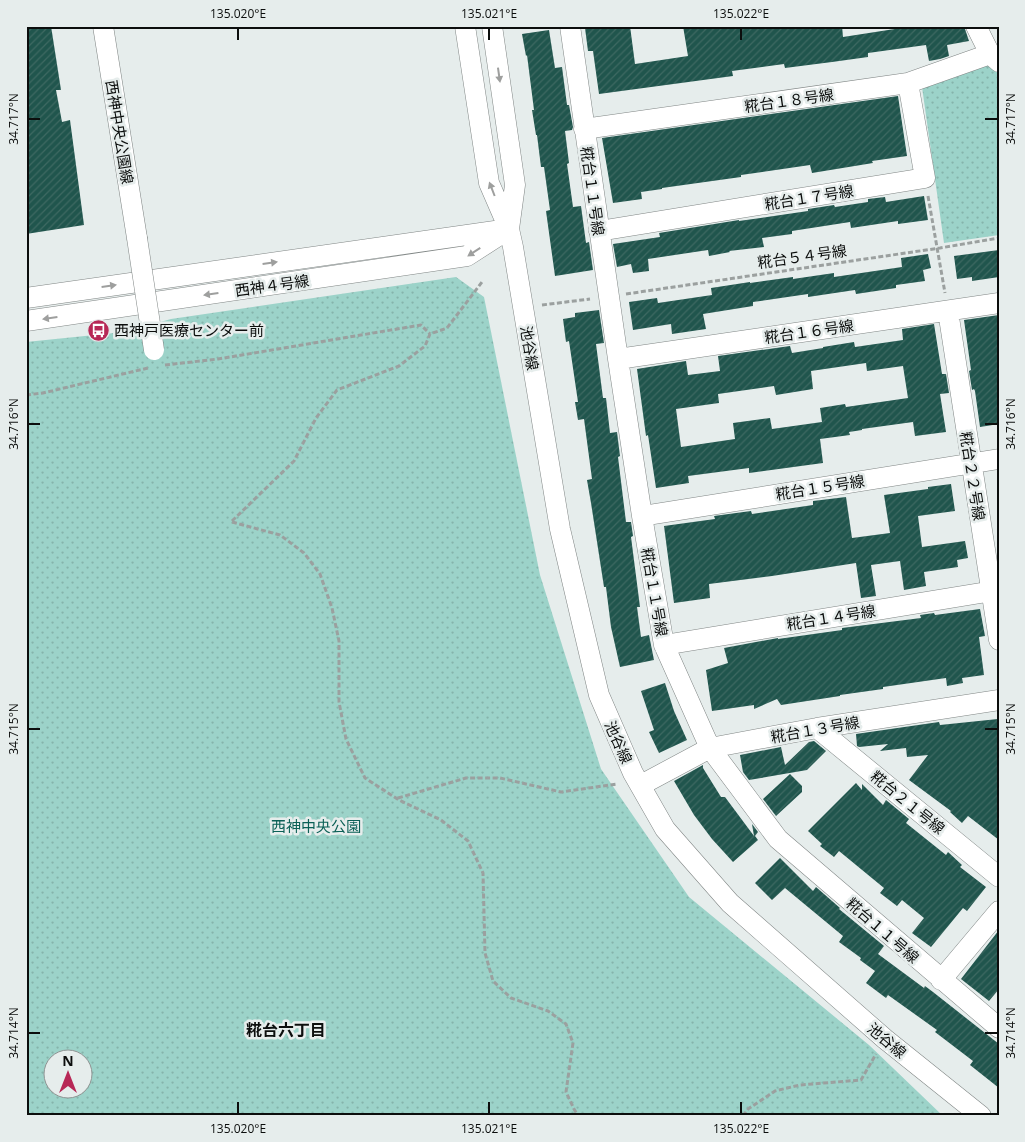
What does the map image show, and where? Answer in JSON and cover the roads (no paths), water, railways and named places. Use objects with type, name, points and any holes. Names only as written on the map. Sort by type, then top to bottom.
[{"type":"street","name":"西神中央公園線","points":[[103,26],[154,350]]},
{"type":"street","points":[[465,26],[489,183],[509,229]]},
{"type":"street","points":[[492,26],[515,185],[509,229]]},
{"type":"street","name":"糀台１１号線","points":[[570,26],[618,359],[664,645],[710,748],[778,839],[999,1028]]},
{"type":"street","points":[[976,26],[994,58]]},
{"type":"street","name":"糀台１８号線","points":[[584,129],[908,83],[994,58]]},
{"type":"street","name":"糀台１７号線","points":[[599,231],[925,178],[908,83]]},
{"type":"street","name":"西神４号線","points":[[26,298],[509,229]]},
{"type":"street","name":"西神４号線","points":[[26,321],[467,256],[509,229]]},
{"type":"street","name":"池谷線","points":[[509,229],[560,529],[594,677],[599,695],[637,779],[665,829],[730,903],[885,1038],[981,1116]]},
{"type":"street","name":"糀台１６号線","points":[[618,359],[999,303]]},
{"type":"street","name":"糀台２２号線","points":[[948,311],[971,463],[995,590],[999,640]]},
{"type":"street","name":"糀台１５号線","points":[[642,516],[999,459]]},
{"type":"street","name":"糀台１４号線","points":[[664,645],[995,590]]},
{"type":"street","name":"糀台１３号線","points":[[637,779],[710,748],[818,728],[999,700]]},
{"type":"street","name":"糀台２１号線","points":[[818,728],[999,877]]},
{"type":"street","points":[[942,980],[999,911]]},
{"type":"place","name":"西神戸医療センター前","points":[[98,330]]},
{"type":"district","name":"糀台六丁目","points":[[286,1030]]},
{"type":"park label","name":"西神中央公園","points":[[316,826]]}]
